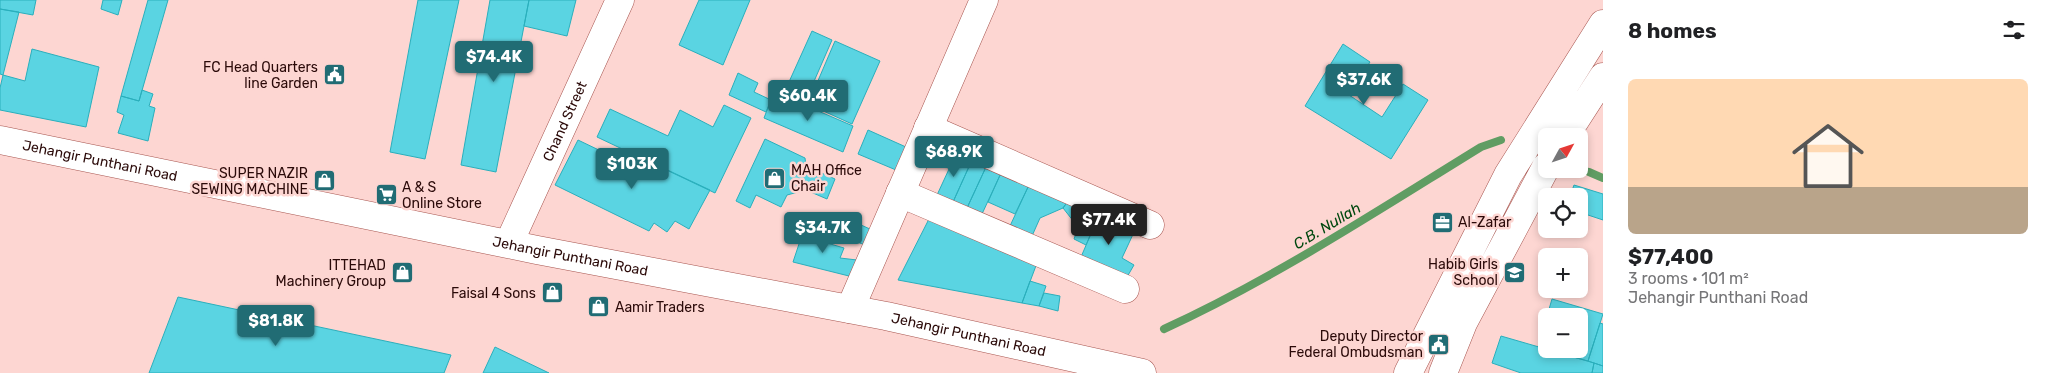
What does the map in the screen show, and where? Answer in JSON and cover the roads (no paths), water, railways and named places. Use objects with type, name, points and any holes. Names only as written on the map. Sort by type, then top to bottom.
[{"type":"street","name":"Chand Street","points":[[509,243],[620,0]]},
{"type":"street","points":[[850,309],[984,0]]},
{"type":"street","points":[[1408,373],[1508,175],[1603,24]]},
{"type":"street","points":[[1570,128],[1603,78]]},
{"type":"street","points":[[928,128],[1150,225]]},
{"type":"street","name":"Jehangir Punthani Road","points":[[0,140],[509,243],[850,309],[1142,373]]},
{"type":"street","points":[[1443,373],[1463,323],[1540,178]]},
{"type":"street","points":[[900,193],[1125,288]]},
{"type":"waterway","name":"C.B. Nullah","points":[[1164,329],[1286,266],[1481,147],[1501,140]]},
{"type":"waterway","name":"C.B. Nullah","points":[[1589,172],[1603,178]]},
{"type":"place","name":"FC Head Quarters line Garden","points":[[334,75]]},
{"type":"place","name":"MAH Office Chair","points":[[775,178]]},
{"type":"place","name":"SUPER NAZIR SEWING MACHINE","points":[[324,181]]},
{"type":"place","name":"A & S Online Store","points":[[386,195]]},
{"type":"place","name":"Al-Zafar","points":[[1442,222]]},
{"type":"place","name":"Habib Girls School","points":[[1514,272]]},
{"type":"place","name":"ITTEHAD Machinery Group","points":[[402,273]]},
{"type":"place","name":"Faisal 4 Sons","points":[[552,293]]},
{"type":"place","name":"Aamir Traders","points":[[599,307]]},
{"type":"place","name":"Deputy Director Federal Ombudsman","points":[[1439,344]]}]
